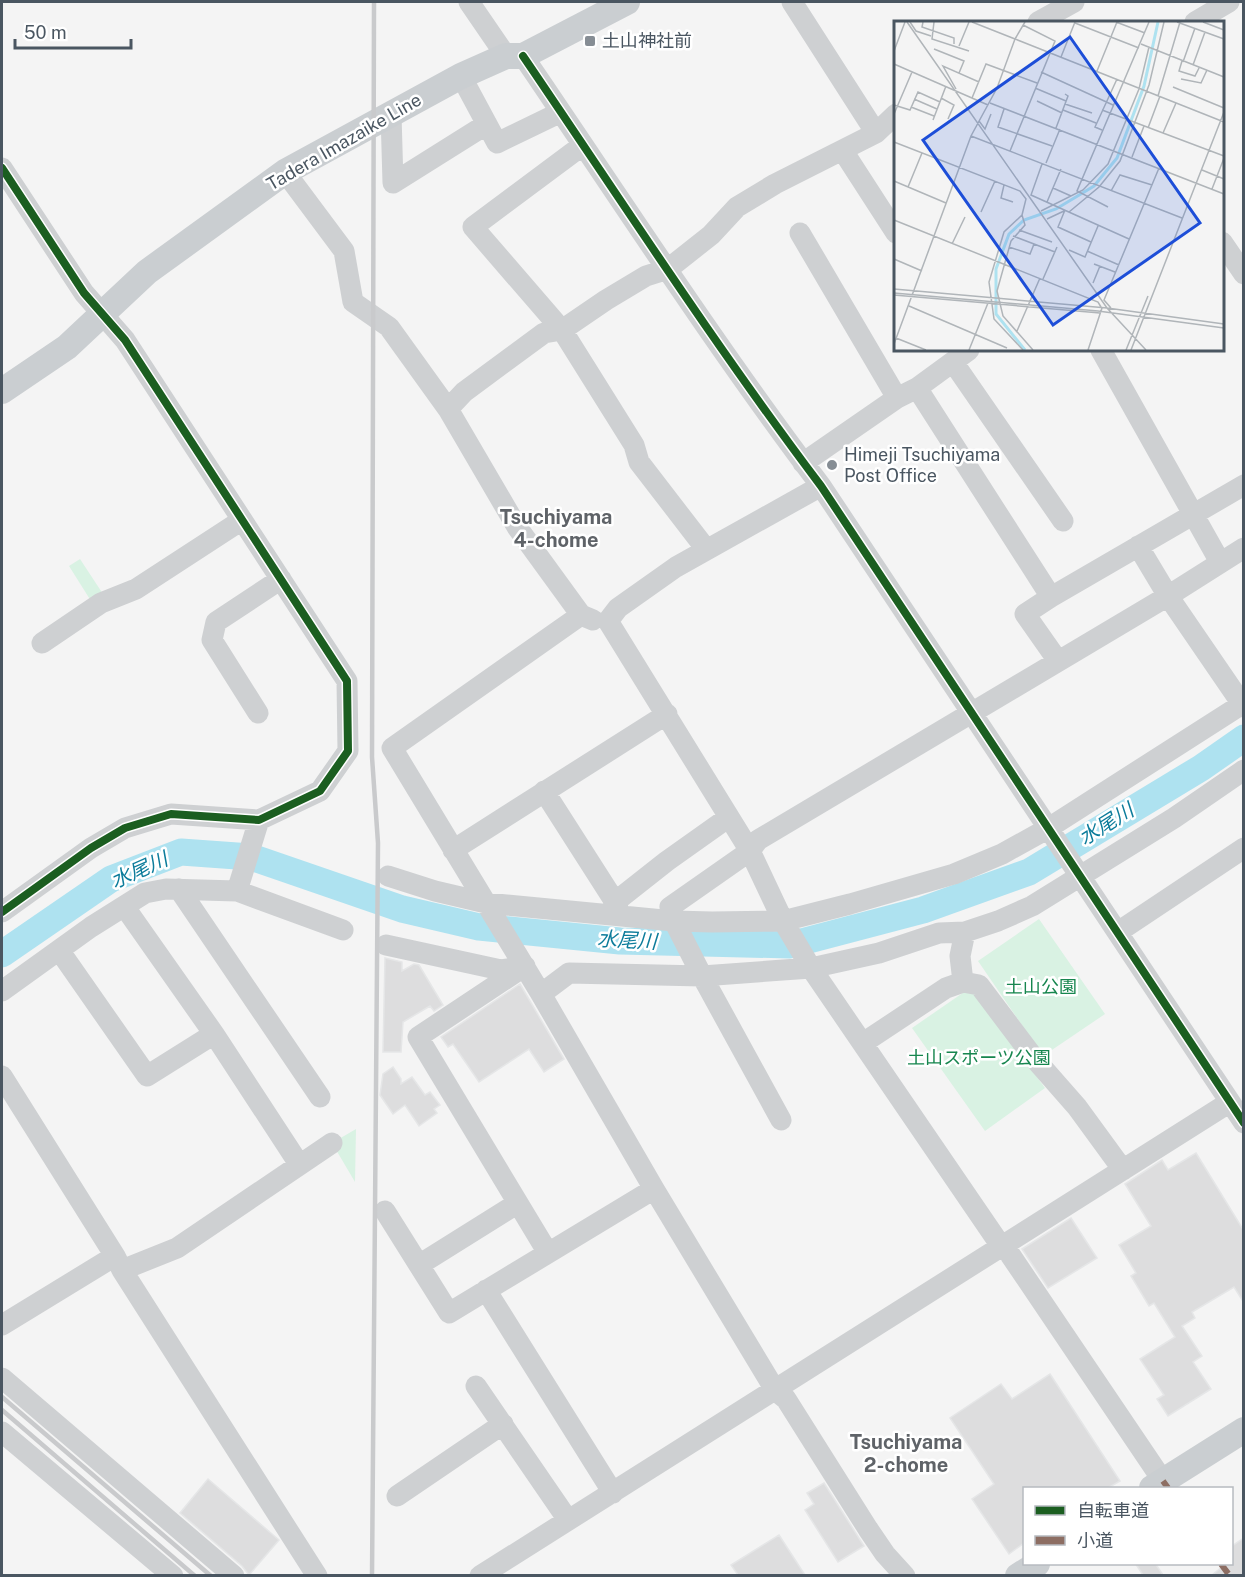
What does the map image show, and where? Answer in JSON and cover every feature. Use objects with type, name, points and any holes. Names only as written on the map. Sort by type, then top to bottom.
[{"type":"main road","name":"Tadera Imazaike Line","points":[[2,391],[67,347],[147,272],[170,254],[285,172],[461,76],[514,56],[627,2]]},
{"type":"main road","points":[[1158,1485],[1244,1430]]},
{"type":"main road","points":[[1018,1575],[1034,1565]]},
{"type":"street","points":[[469,2],[561,112],[821,486],[1244,1123]]},
{"type":"street","points":[[792,2],[876,134]]},
{"type":"street","points":[[1197,21],[1229,2]]},
{"type":"street","points":[[1040,21],[1070,8]]},
{"type":"street","points":[[461,76],[497,143],[561,112]]},
{"type":"street","points":[[391,114],[393,183],[487,124]]},
{"type":"street","points":[[448,410],[464,392],[544,333],[562,330],[646,276],[668,269],[711,235],[736,207],[775,184],[876,134],[894,116]]},
{"type":"street","points":[[583,145],[473,227],[562,330],[634,445],[639,462],[706,549]]},
{"type":"street","points":[[843,151],[894,230]]},
{"type":"street","points":[[2,168],[84,293],[124,340],[347,681],[348,751],[320,791],[260,820],[171,814],[125,828],[91,848],[2,912]]},
{"type":"street","points":[[285,172],[344,251],[353,302],[389,327],[448,410],[517,526],[581,615],[592,620],[609,621]]},
{"type":"street","points":[[800,233],[897,398]]},
{"type":"street","points":[[1224,245],[1244,274]]},
{"type":"street","points":[[1102,351],[1220,562]]},
{"type":"street","points":[[803,463],[897,398],[917,388],[961,356],[1063,521]]},
{"type":"street","points":[[917,388],[1051,597]]},
{"type":"street","points":[[1058,661],[1025,614],[1244,485]]},
{"type":"street","points":[[609,621],[618,608],[706,549],[821,486]]},
{"type":"street","points":[[42,643],[101,603],[136,589],[242,520]]},
{"type":"street","points":[[388,876],[435,891],[486,903],[618,909],[674,921],[783,921],[954,874],[1002,854],[1047,829],[1243,705],[1168,596],[1138,546]]},
{"type":"street","points":[[781,1120],[702,976],[674,921],[670,907],[750,851],[758,840],[1168,596],[1244,548]]},
{"type":"street","points":[[258,713],[212,640],[216,622],[281,579]]},
{"type":"street","points":[[581,615],[392,748],[542,994],[654,1189],[776,1390],[786,1399],[885,1554],[905,1575]]},
{"type":"street","points":[[609,621],[750,851],[783,921],[811,968],[1001,1246],[1009,1253],[1158,1485]]},
{"type":"street","points":[[453,850],[667,714]]},
{"type":"street","points":[[542,994],[569,973],[702,976],[811,968],[879,953],[939,933],[965,932],[1032,906],[1174,818],[1244,770]]},
{"type":"street","points":[[544,791],[618,909]]},
{"type":"street","points":[[618,909],[667,861],[729,817]]},
{"type":"street","points":[[237,891],[260,820]]},
{"type":"street","points":[[1118,932],[1244,848]]},
{"type":"street","points":[[179,889],[320,1097]]},
{"type":"street","points":[[2,991],[91,927],[145,893],[179,889],[237,891],[343,930]]},
{"type":"street","points":[[124,906],[214,1034],[299,1164]]},
{"type":"street","points":[[963,982],[960,956],[965,932]]},
{"type":"street","points":[[386,945],[501,970],[525,966]]},
{"type":"street","points":[[59,950],[147,1076],[214,1034]]},
{"type":"street","points":[[525,966],[418,1037],[548,1253]]},
{"type":"street","points":[[863,1043],[946,988],[963,982],[979,985],[1034,1058],[1077,1107],[1123,1170]]},
{"type":"street","points":[[2,1076],[317,1575]]},
{"type":"street","points":[[480,1575],[1230,1102]]},
{"type":"street","points":[[2,1325],[119,1263],[177,1248],[332,1143]]},
{"type":"street","points":[[385,1211],[449,1313],[654,1189]]},
{"type":"street","points":[[419,1265],[518,1203]]},
{"type":"street","points":[[486,1290],[613,1493]]},
{"type":"street","points":[[2,1378],[234,1575]]},
{"type":"street","points":[[476,1386],[568,1520]]},
{"type":"street","points":[[397,1496],[503,1424]]},
{"type":"street","points":[[2,1432],[172,1575]]},
{"type":"green space","points":[[80,559],[103,594],[91,601],[69,566]]},
{"type":"green space","name":"土山公園","points":[[1039,919],[1105,1014],[1043,1056],[978,961]]},
{"type":"green space","name":"土山スポーツ公園","points":[[967,990],[976,993],[1045,1088],[985,1131],[912,1028]]},
{"type":"green space","points":[[356,1129],[355,1182],[332,1143]]},
{"type":"building","points":[[385,958],[402,962],[402,971],[414,964],[419,965],[443,1005],[434,1011],[430,1006],[403,1022],[401,1052],[383,1052]]},
{"type":"building","points":[[520,984],[564,1059],[544,1072],[529,1049],[479,1082],[453,1044],[448,1047],[441,1037]]},
{"type":"building","points":[[393,1067],[401,1079],[401,1084],[412,1077],[425,1095],[430,1092],[440,1105],[434,1109],[437,1113],[419,1126],[405,1105],[393,1114],[380,1095],[383,1074]]},
{"type":"building","points":[[1196,1153],[1244,1231],[1244,1303],[1234,1287],[1192,1312],[1195,1318],[1182,1326],[1202,1356],[1193,1362],[1211,1389],[1168,1416],[1157,1399],[1164,1395],[1140,1359],[1175,1337],[1154,1303],[1149,1306],[1131,1276],[1136,1273],[1119,1245],[1151,1226],[1125,1184],[1162,1160],[1168,1170]]},
{"type":"building","points":[[1071,1218],[1097,1258],[1048,1288],[1022,1249]]},
{"type":"building","points":[[1050,1374],[1120,1481],[1110,1487],[1023,1487],[1023,1544],[1009,1554],[972,1499],[994,1484],[950,1418],[1001,1384],[1012,1399]]},
{"type":"building","points":[[208,1479],[279,1540],[249,1575],[242,1566],[180,1513]]},
{"type":"building","points":[[824,1483],[864,1546],[838,1562],[805,1510],[814,1504],[807,1493]]},
{"type":"building","points":[[779,1535],[805,1575],[738,1575],[731,1565]]},
{"type":"building","points":[[1244,1538],[1244,1575],[1212,1575],[1224,1565],[1233,1565],[1233,1545]]},
{"type":"building","points":[[1136,1565],[1156,1565],[1163,1575],[1143,1575]]},
{"type":"waterway","name":"水尾川","points":[[2,954],[111,879],[181,852],[251,857],[402,909],[479,927],[620,941],[790,945],[923,910],[1029,872],[1201,768],[1244,738]]},
{"type":"railway","points":[[372,1576],[378,843],[372,757],[374,2]]},
{"type":"railway","points":[[2,1397],[211,1576]]},
{"type":"railway","points":[[2,1410],[195,1576]]},
{"type":"marked path","points":[[1163,1481],[1167,1487]]},
{"type":"marked path","points":[[1222,1565],[1230,1576]]},
{"type":"cycle path","points":[[523,56],[706,327],[821,486],[1244,1123]]},
{"type":"cycle path","points":[[2,168],[84,293],[125,340],[347,681],[348,751],[320,791],[259,820],[171,814],[125,828],[91,848],[2,912]]},
{"type":"place","name":"土山神社前","points":[[590,41]]},
{"type":"place","name":"Himeji Tsuchiyama Post Office","points":[[832,465]]},
{"type":"district","name":"Tsuchiyama 4-chome","points":[[556,528]]},
{"type":"district","name":"Tsuchiyama 2-chome","points":[[906,1454]]}]
